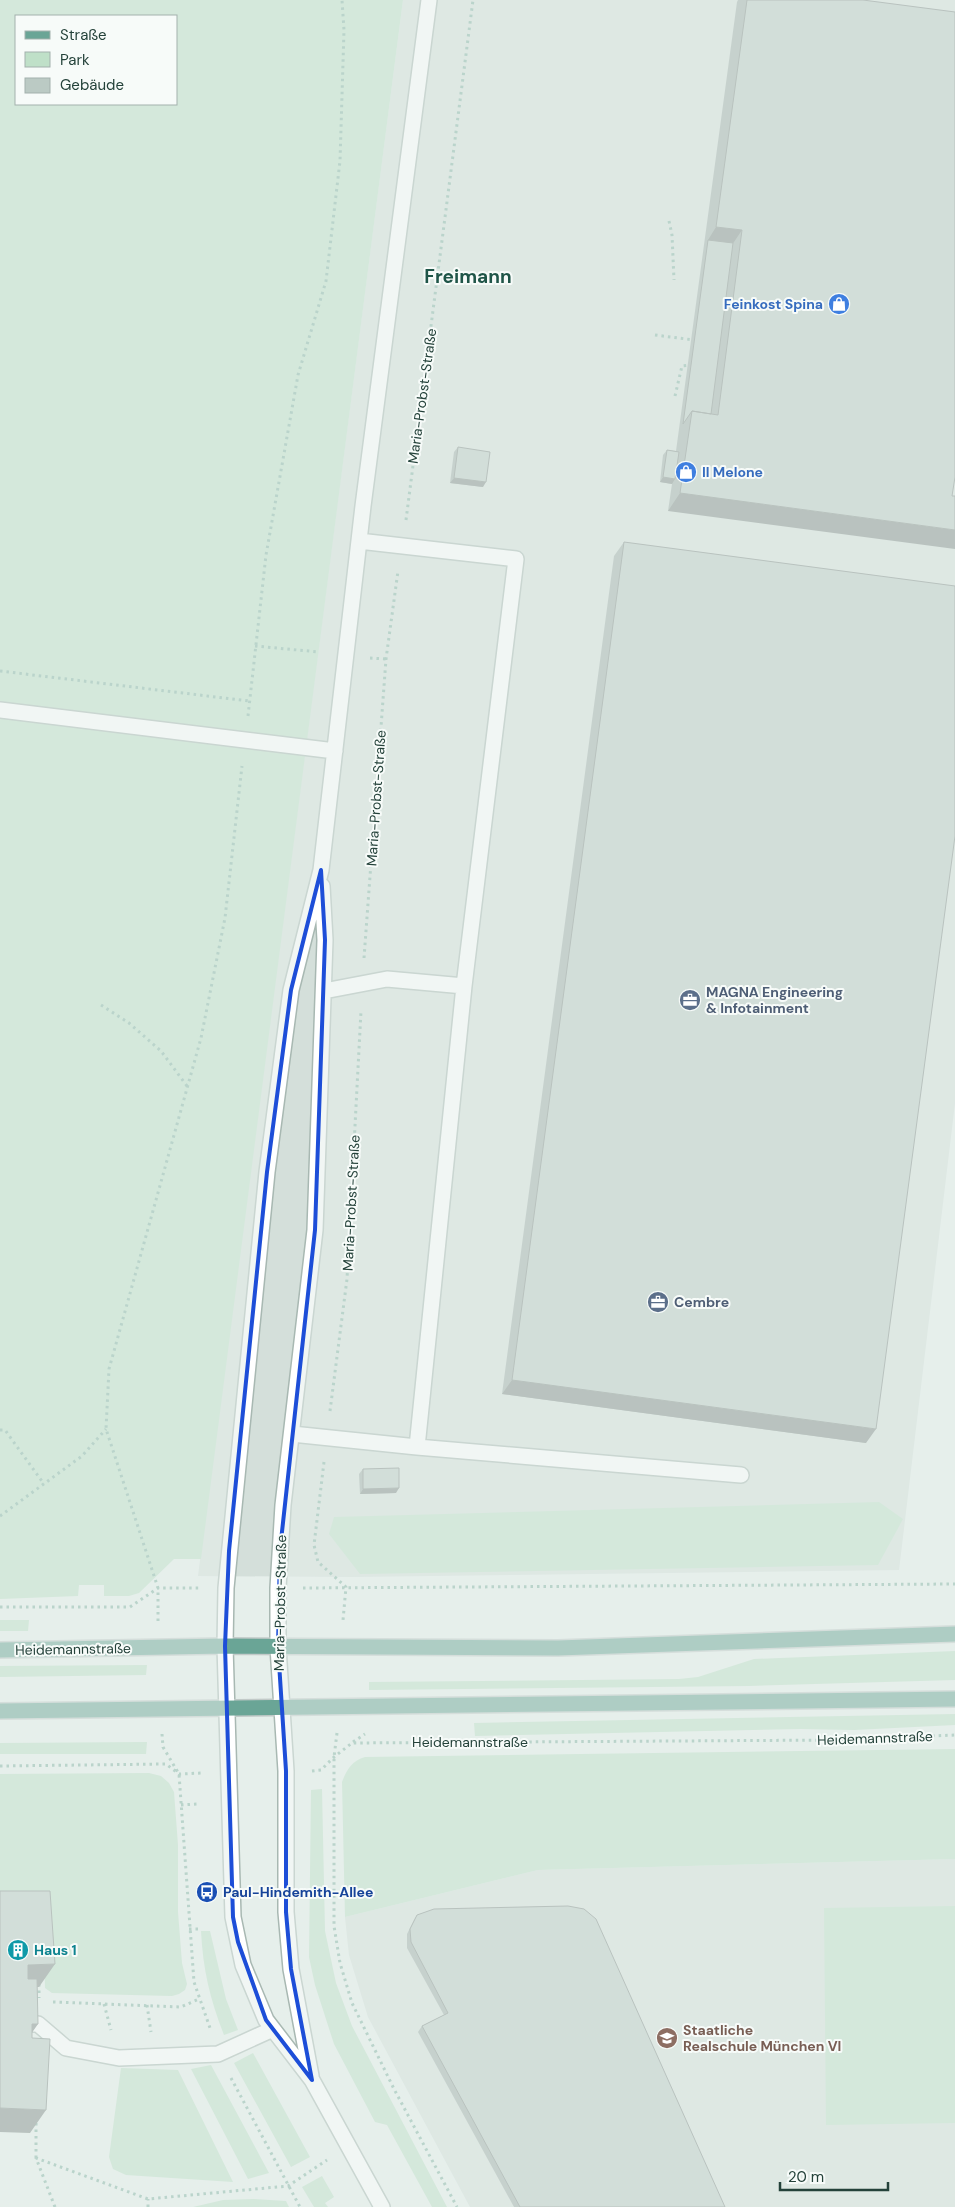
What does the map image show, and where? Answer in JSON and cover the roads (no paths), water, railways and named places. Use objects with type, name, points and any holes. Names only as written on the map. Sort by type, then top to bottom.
[{"type":"main road","name":"Heidemannstraße","points":[[0,1650],[225,1646],[558,1648],[955,1634]]},
{"type":"main road","points":[[0,1711],[955,1700]]},
{"type":"street","name":"Maria-Probst-Straße","points":[[225,1646],[226,1588],[267,1172],[291,990],[321,870],[359,541],[429,0]]},
{"type":"street","points":[[359,541],[516,559],[464,986],[417,1447]]},
{"type":"street","points":[[0,710],[335,751]]},
{"type":"street","name":"Maria-Probst-Straße","points":[[281,1708],[278,1588],[283,1505],[315,1230],[325,940],[321,870]]},
{"type":"street","points":[[324,991],[386,978],[464,986]]},
{"type":"street","points":[[292,1434],[417,1447],[741,1475]]},
{"type":"street","points":[[225,1646],[233,1917],[244,1965],[266,2020],[312,2080],[382,2207]]},
{"type":"street","points":[[281,1708],[286,1771],[286,1912],[291,1969],[312,2080]]},
{"type":"street","points":[[22,2024],[38,2024],[66,2048],[119,2058],[218,2054],[273,2029]]},
{"type":"place","name":"Feinkost Spina","points":[[839,304]]},
{"type":"place","name":"Il Melone","points":[[686,472]]},
{"type":"place","name":"MAGNA Engineering & Infotainment","points":[[690,1000]]},
{"type":"place","name":"Cembre","points":[[658,1302]]},
{"type":"place","name":"Paul-Hindemith-Allee","points":[[207,1892]]},
{"type":"place","name":"Haus 1","points":[[18,1950]]},
{"type":"place","name":"Staatliche Realschule München VI","points":[[667,2038]]},
{"type":"district","name":"Freimann","points":[[468,276]]}]
